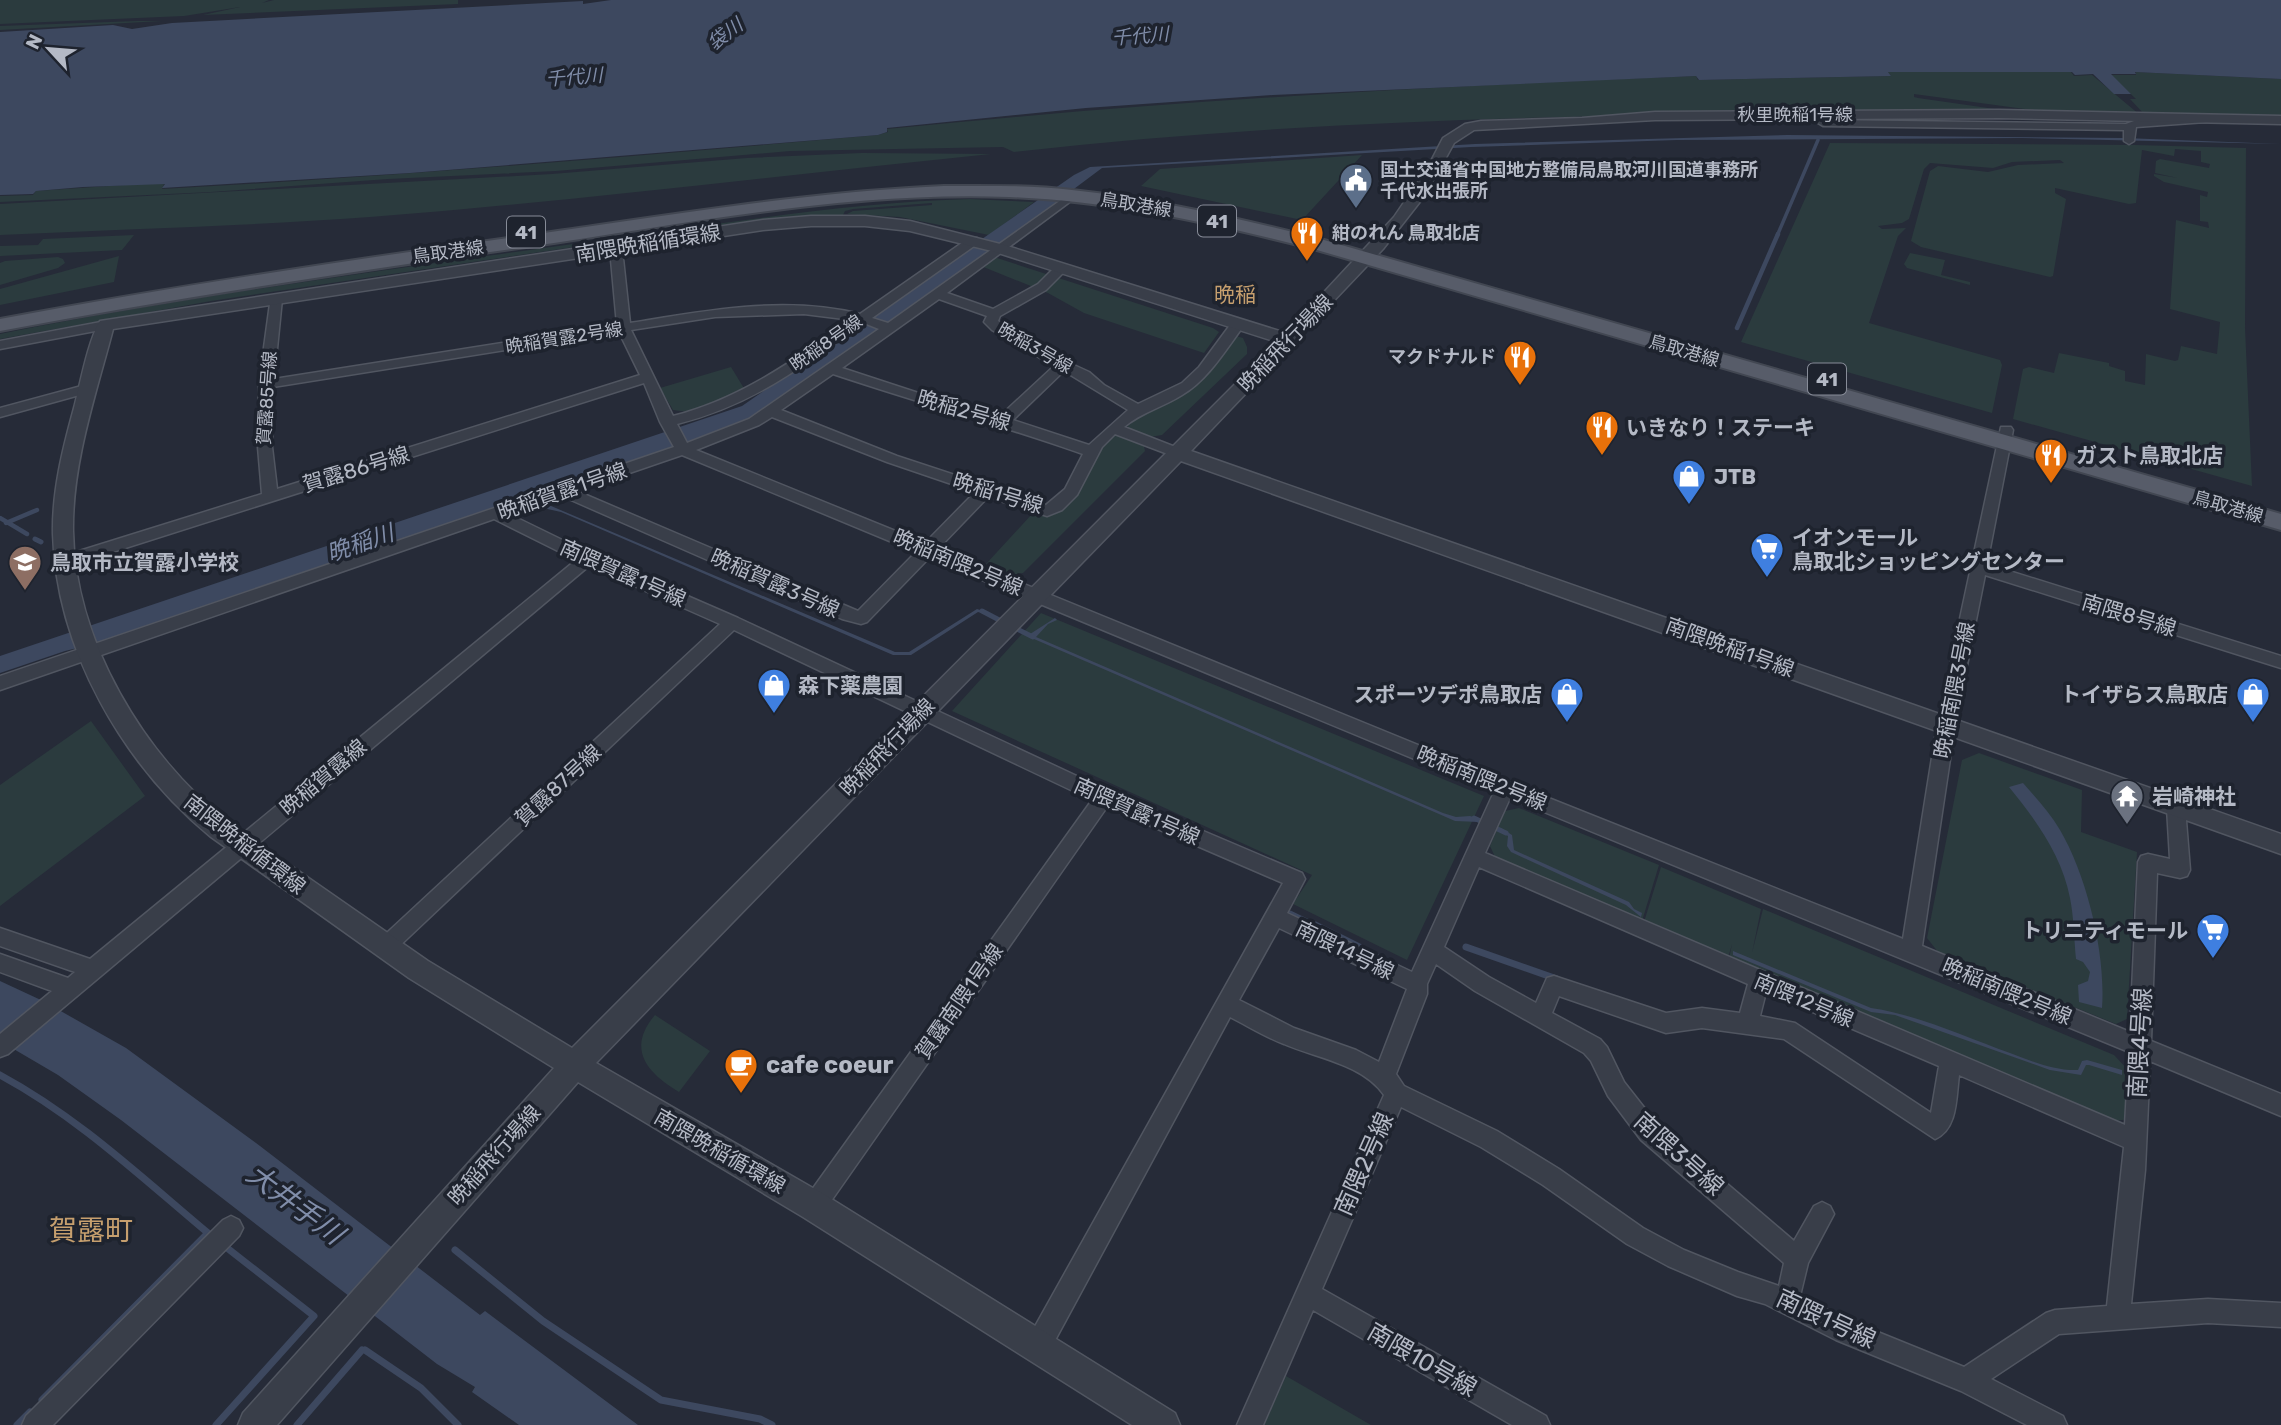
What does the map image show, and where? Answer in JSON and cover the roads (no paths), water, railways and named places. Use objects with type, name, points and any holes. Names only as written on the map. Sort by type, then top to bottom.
[{"type":"main road","name":"鳥取港線","points":[[0,315],[90,296],[254,270],[824,191],[959,182],[1063,192],[1175,211],[1368,254],[2005,436],[2281,508]]},
{"type":"main road","name":"鳥取港線","points":[[0,324],[299,274],[819,201],[958,190],[1063,192]]},
{"type":"main road","name":"鳥取港線","points":[[2005,436],[2281,522]]},
{"type":"street","name":"秋里晩稲1号線","points":[[1368,254],[1422,190],[1446,147],[1470,127],[1481,125],[1583,122],[1655,116],[1858,114],[2279,121]]},
{"type":"street","points":[[1817,135],[1823,123],[1858,114]]},
{"type":"street","points":[[1823,123],[2129,127],[2209,118]]},
{"type":"street","points":[[2129,127],[2129,141]]},
{"type":"street","name":"晩稲賀露1号線","points":[[0,683],[87,641],[496,514],[754,422],[834,370],[1000,248],[1063,192]]},
{"type":"street","name":"南隈晩稲循環線","points":[[1000,248],[910,226],[866,221],[811,221],[763,225],[106,325],[69,480],[63,531],[66,561],[87,641],[102,679],[138,739],[181,794],[242,844],[364,936],[574,1066],[814,1206],[1163,1425]]},
{"type":"street","name":"晩稲8号線","points":[[669,425],[711,411],[776,379],[975,241]]},
{"type":"street","points":[[1000,248],[1289,340]]},
{"type":"street","points":[[616,249],[624,329],[682,448]]},
{"type":"street","name":"晩稲飛行場線","points":[[255,1425],[574,1066],[1289,340],[1368,254]]},
{"type":"street","points":[[994,314],[1042,287],[1061,268]]},
{"type":"street","name":"晩稲3号線","points":[[937,294],[994,314],[991,322],[997,327],[1138,410]]},
{"type":"street","name":"賀露85号線","points":[[270,496],[263,460],[266,384],[276,299]]},
{"type":"street","name":"晩稲賀露2号線","points":[[266,384],[715,313],[778,310],[828,312],[865,318],[888,328]]},
{"type":"street","name":"晩稲1号線","points":[[771,411],[892,459],[1047,511],[1052,510],[1078,482],[1097,445],[1138,410],[1179,392],[1192,381],[1238,324]]},
{"type":"street","points":[[0,345],[106,325]]},
{"type":"street","points":[[1003,421],[1063,365]]},
{"type":"street","name":"晩稲2号線","points":[[834,370],[947,407],[1003,421],[1093,452]]},
{"type":"street","name":"賀露86号線","points":[[66,561],[646,378]]},
{"type":"street","points":[[0,413],[89,388]]},
{"type":"street","points":[[1115,429],[1178,453]]},
{"type":"street","name":"晩稲南隈3号線","points":[[1911,951],[1946,726],[2005,436]]},
{"type":"street","name":"晩稲南隈2号線","points":[[682,448],[2281,1105]]},
{"type":"street","name":"南隈晩稲1号線","points":[[1178,453],[1695,634],[2281,844]]},
{"type":"street","name":"晩稲賀露3号線","points":[[564,491],[848,615],[861,618],[986,490]]},
{"type":"street","name":"南隈賀露1号線","points":[[496,514],[587,559],[732,622],[920,713],[1104,797],[1295,879],[1037,1348]]},
{"type":"street","name":"晩稲賀露線","points":[[0,1047],[587,559]]},
{"type":"street","name":"南隈8号線","points":[[1978,567],[2281,662]]},
{"type":"street","name":"賀露87号線","points":[[384,948],[732,622]]},
{"type":"street","name":"南隈2号線","points":[[1250,1425],[1308,1294],[1390,1085],[1417,994],[1417,984],[1505,788]]},
{"type":"street","name":"賀露南隈1号線","points":[[814,1206],[1104,797]]},
{"type":"street","name":"南隈4号線","points":[[2119,1318],[2118,1292],[2134,1172],[2148,862],[2180,870],[2176,808]]},
{"type":"street","name":"南隈12号線","points":[[1475,857],[1950,1063],[2135,1140]]},
{"type":"street","name":"南隈14号線","points":[[1274,916],[1417,984]]},
{"type":"street","points":[[0,937],[92,969]]},
{"type":"street","name":"南隈3号線","points":[[1432,950],[1482,984],[1592,1046],[1632,1112],[1649,1132],[1797,1259]]},
{"type":"street","points":[[0,963],[65,992]]},
{"type":"street","points":[[1748,1024],[1759,981]]},
{"type":"street","points":[[1541,1015],[1553,985],[1666,1023],[1702,1018],[1788,1030],[1935,1128],[1941,1122],[1950,1063]]},
{"type":"street","name":"南隈1号線","points":[[1226,1004],[1287,1036],[1348,1057],[1390,1085],[1489,1139],[1560,1183],[1635,1236],[1666,1252],[1704,1271],[1787,1301],[1845,1331],[1970,1382],[2054,1425]]},
{"type":"street","points":[[1787,1301],[1797,1259],[1822,1214]]},
{"type":"street","points":[[35,1425],[231,1227]]},
{"type":"street","name":"南隈10号線","points":[[1308,1294],[1536,1425]]},
{"type":"street","points":[[1970,1382],[1973,1376],[2055,1322],[2208,1311],[2281,1315]]},
{"type":"water","points":[[611,0],[2281,0],[2281,79],[2135,72],[2136,74],[2111,74],[2131,94],[2114,94],[2093,74],[1888,72],[1891,76],[1699,80],[1696,76],[1273,95],[1086,108],[887,128],[887,132],[878,135],[410,173],[162,188],[165,184],[83,187],[36,191],[33,194],[0,195],[0,32],[113,25],[132,29],[172,23],[583,1],[583,4]]},
{"type":"water","name":"晩稲川","points":[[1787,135],[2124,138],[2281,144],[2021,138],[1677,140],[1471,147],[1102,168],[983,257],[754,417],[728,429],[114,639],[65,651],[0,673],[0,656],[742,406],[1074,175],[1090,167],[1475,144]]},
{"type":"water","points":[[544,503],[895,652],[909,652],[977,609],[990,613],[988,615],[978,612],[911,655],[893,655],[561,512],[543,508],[541,505]]},
{"type":"water","points":[[1055,618],[1057,620],[1048,624],[1036,637],[1443,813],[1456,817],[1470,816],[1480,819],[1479,822],[1455,821],[1027,636]]},
{"type":"water","points":[[2023,783],[2056,824],[2079,870],[2098,940],[2102,1008],[2079,1002],[2078,985],[2088,981],[2090,972],[2083,962],[2076,959],[2071,906],[2061,868],[2038,826],[2009,787]]},
{"type":"water","points":[[1501,828],[1512,835],[1514,850],[1629,902],[1634,909],[1642,913],[1641,917],[1626,905],[1511,852],[1507,846],[1508,836],[1500,831]]},
{"type":"water","points":[[1733,951],[1871,1008],[1924,1021],[2035,1062],[2061,1069],[2078,1070],[2082,1061],[2087,1060],[2122,1070],[2122,1075],[2089,1065],[2086,1065],[2081,1075],[2050,1070],[1895,1015],[1871,1012],[1733,955]]},
{"type":"water","name":"大井手川","points":[[0,981],[43,1001],[126,1048],[260,1146],[480,1315],[485,1311],[638,1425],[519,1425],[472,1392],[475,1387],[437,1364],[121,1120],[58,1075],[0,1041]]},
{"type":"waterway","points":[[1777,236],[1818,140]]},
{"type":"waterway","points":[[1737,328],[1778,234]]},
{"type":"waterway","points":[[7,522],[37,510]]},
{"type":"waterway","points":[[0,518],[7,522]]},
{"type":"waterway","points":[[7,522],[27,534]]},
{"type":"waterway","points":[[35,539],[41,542]]},
{"type":"waterway","points":[[982,611],[1005,623]]},
{"type":"waterway","points":[[1013,627],[1033,637]]},
{"type":"waterway","points":[[1474,818],[1506,833]]},
{"type":"waterway","points":[[1290,913],[1317,926]]},
{"type":"waterway","points":[[1313,924],[1317,926]]},
{"type":"waterway","points":[[1317,926],[1359,947]]},
{"type":"waterway","points":[[1466,947],[1557,979]]},
{"type":"waterway","points":[[0,1075],[82,1129],[208,1233],[42,1400]]},
{"type":"waterway","points":[[216,1425],[314,1316],[222,1244]]},
{"type":"waterway","points":[[455,1250],[543,1321],[661,1400],[760,1419],[772,1425]]},
{"type":"waterway","points":[[297,1425],[362,1350]]},
{"type":"waterway","points":[[365,1350],[421,1388],[458,1425]]},
{"type":"waterway","points":[[17,1425],[30,1412]]},
{"type":"place","name":"国土交通省中国地方整備局鳥取河川国道事務所 千代水出張所","points":[[1356,210]]},
{"type":"place","name":"紺のれん 鳥取北店","points":[[1307,263]]},
{"type":"place","name":"マクドナルド","points":[[1520,387]]},
{"type":"place","name":"いきなり！ステーキ","points":[[1602,457]]},
{"type":"place","name":"ガスト鳥取北店","points":[[2051,485]]},
{"type":"place","name":"JTB","points":[[1689,506]]},
{"type":"place","name":"イオンモール 鳥取北ショッピングセンター","points":[[1767,579]]},
{"type":"place","name":"鳥取市立賀露小学校","points":[[25,592]]},
{"type":"place","name":"森下薬農園","points":[[774,715]]},
{"type":"place","name":"スポーツデポ鳥取店","points":[[1567,724]]},
{"type":"place","name":"トイザらス鳥取店","points":[[2253,724]]},
{"type":"place","name":"岩崎神社","points":[[2127,826]]},
{"type":"place","name":"トリニティモール","points":[[2213,960]]},
{"type":"place","name":"cafe coeur","points":[[741,1095]]},
{"type":"district","name":"晩稲","points":[[1235,294]]},
{"type":"district","name":"賀露町","points":[[91,1230]]},
{"type":"water label","name":"袋川","points":[[725,34]]},
{"type":"water label","name":"千代川","points":[[1140,36]]},
{"type":"water label","name":"千代川","points":[[574,77]]}]
